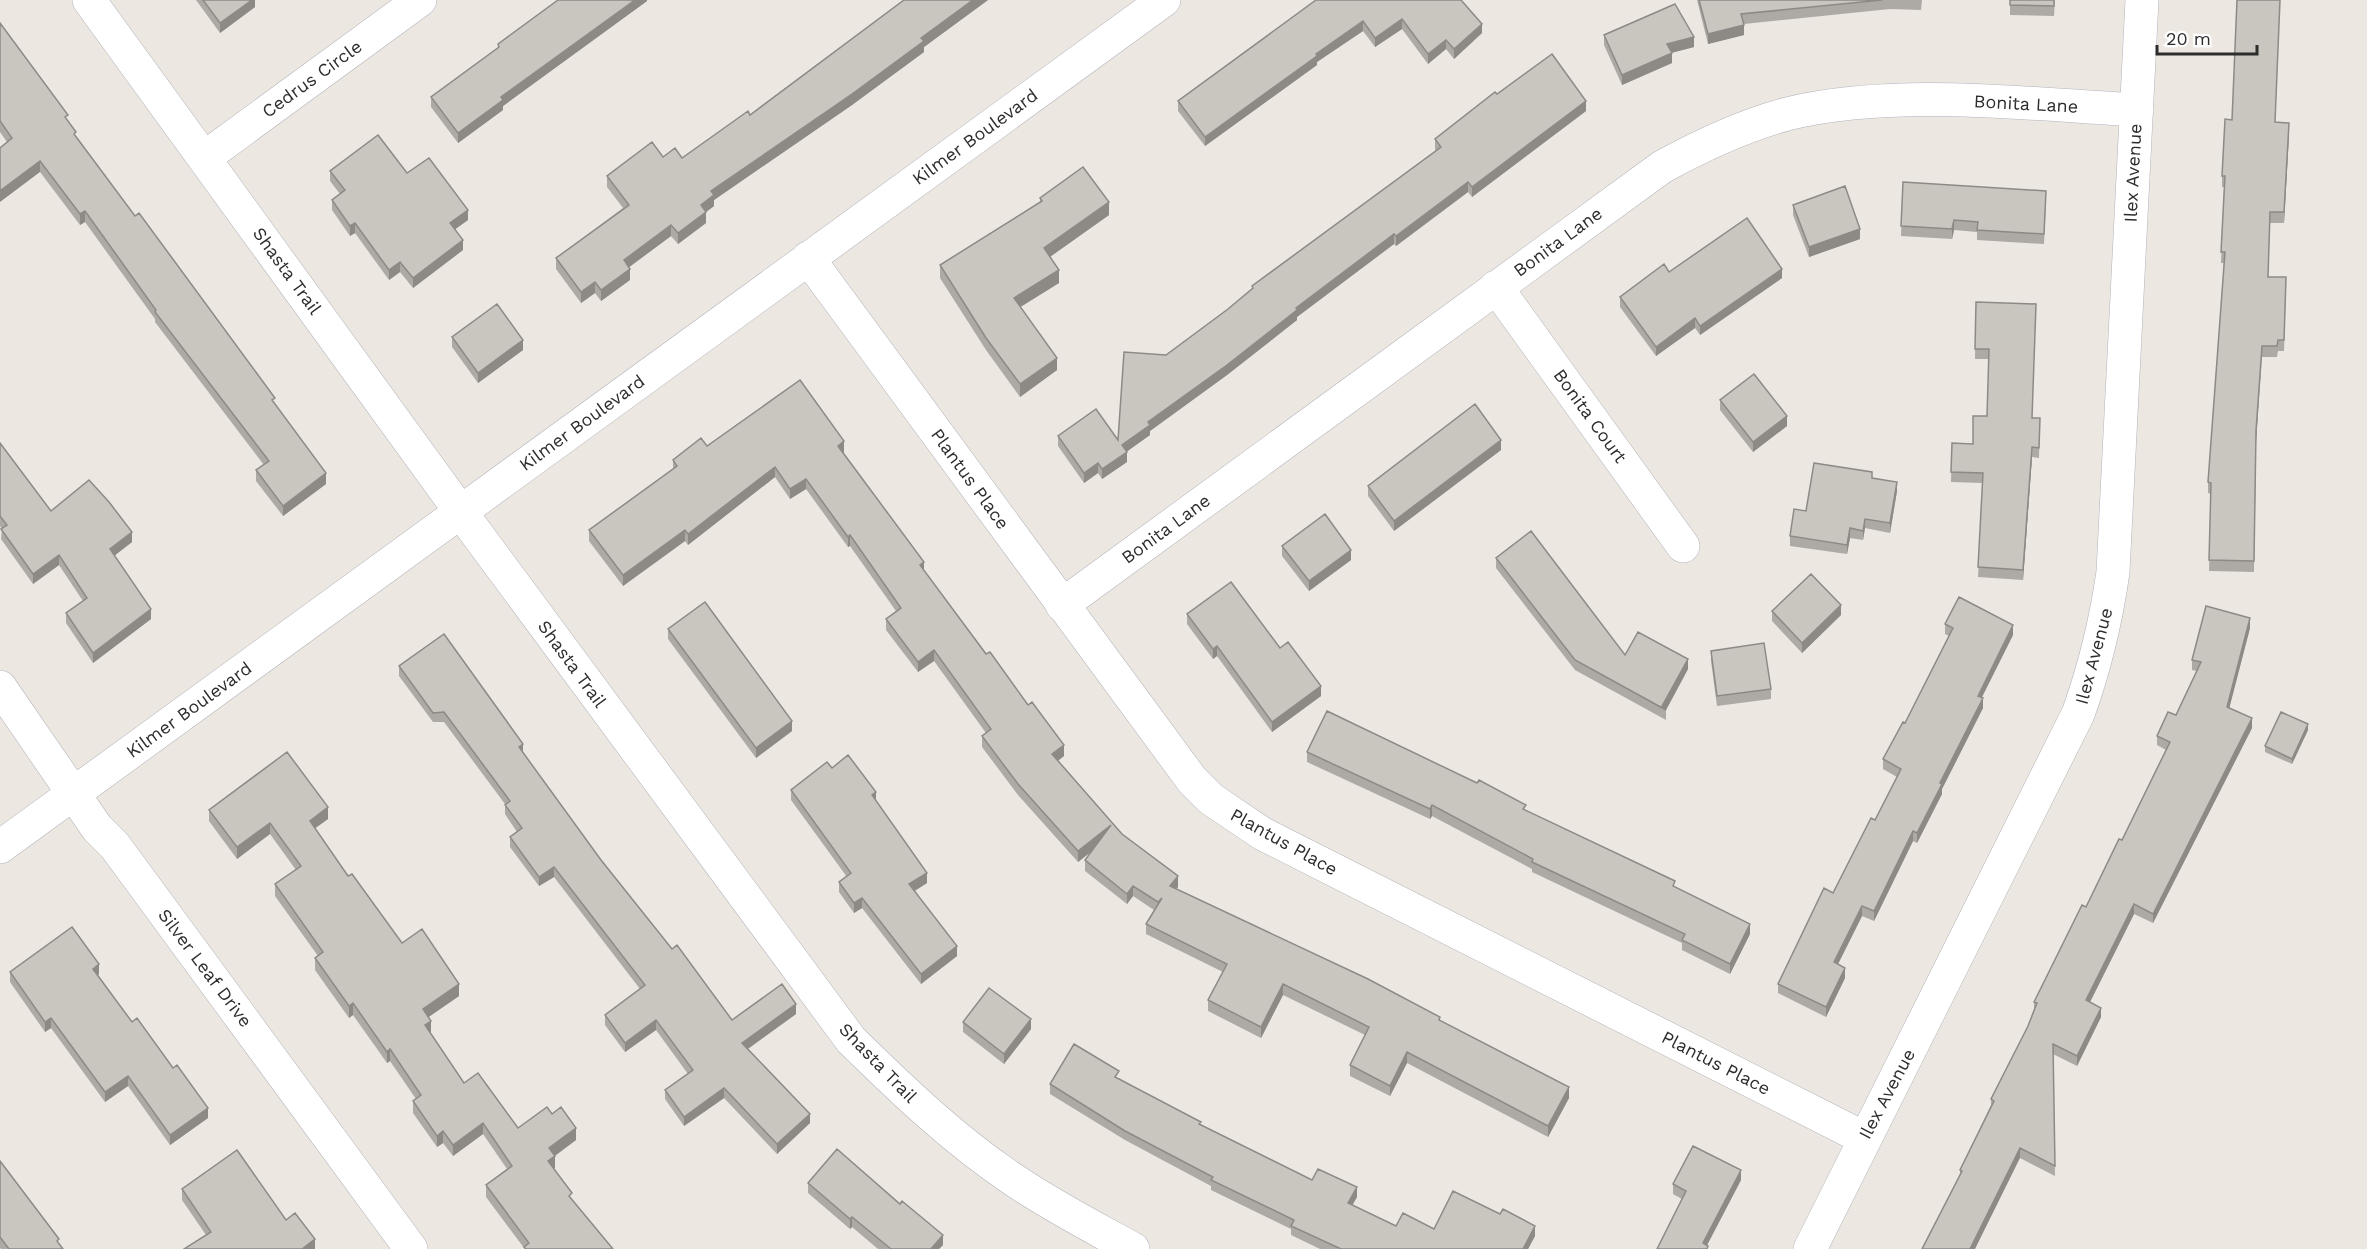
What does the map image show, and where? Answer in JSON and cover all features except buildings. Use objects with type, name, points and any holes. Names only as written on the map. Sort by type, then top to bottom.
[{"type":"street","name":"Shasta Trail","points":[[89,0],[462,510],[471,526],[763,924],[851,1040],[920,1106],[1013,1180],[1059,1209],[1133,1249]]},
{"type":"street","name":"Cedrus Circle","points":[[204,158],[420,0]]},
{"type":"street","name":"Kilmer Boulevard","points":[[0,847],[1164,0]]},
{"type":"street","name":"Ilex Avenue","points":[[1810,1249],[2078,714],[2095,668],[2106,621],[2113,572],[2142,0]]},
{"type":"street","name":"Bonita Lane","points":[[1062,605],[1662,167],[1713,141],[1788,114],[1846,105],[1940,100],[2137,110]]},
{"type":"street","name":"Plantus Place","points":[[808,258],[1192,780],[1240,821],[1864,1138]]},
{"type":"street","name":"Bonita Court","points":[[1496,286],[1683,546]]},
{"type":"street","name":"Silver Leaf Drive","points":[[0,687],[73,793],[349,1161],[411,1249]]}]
